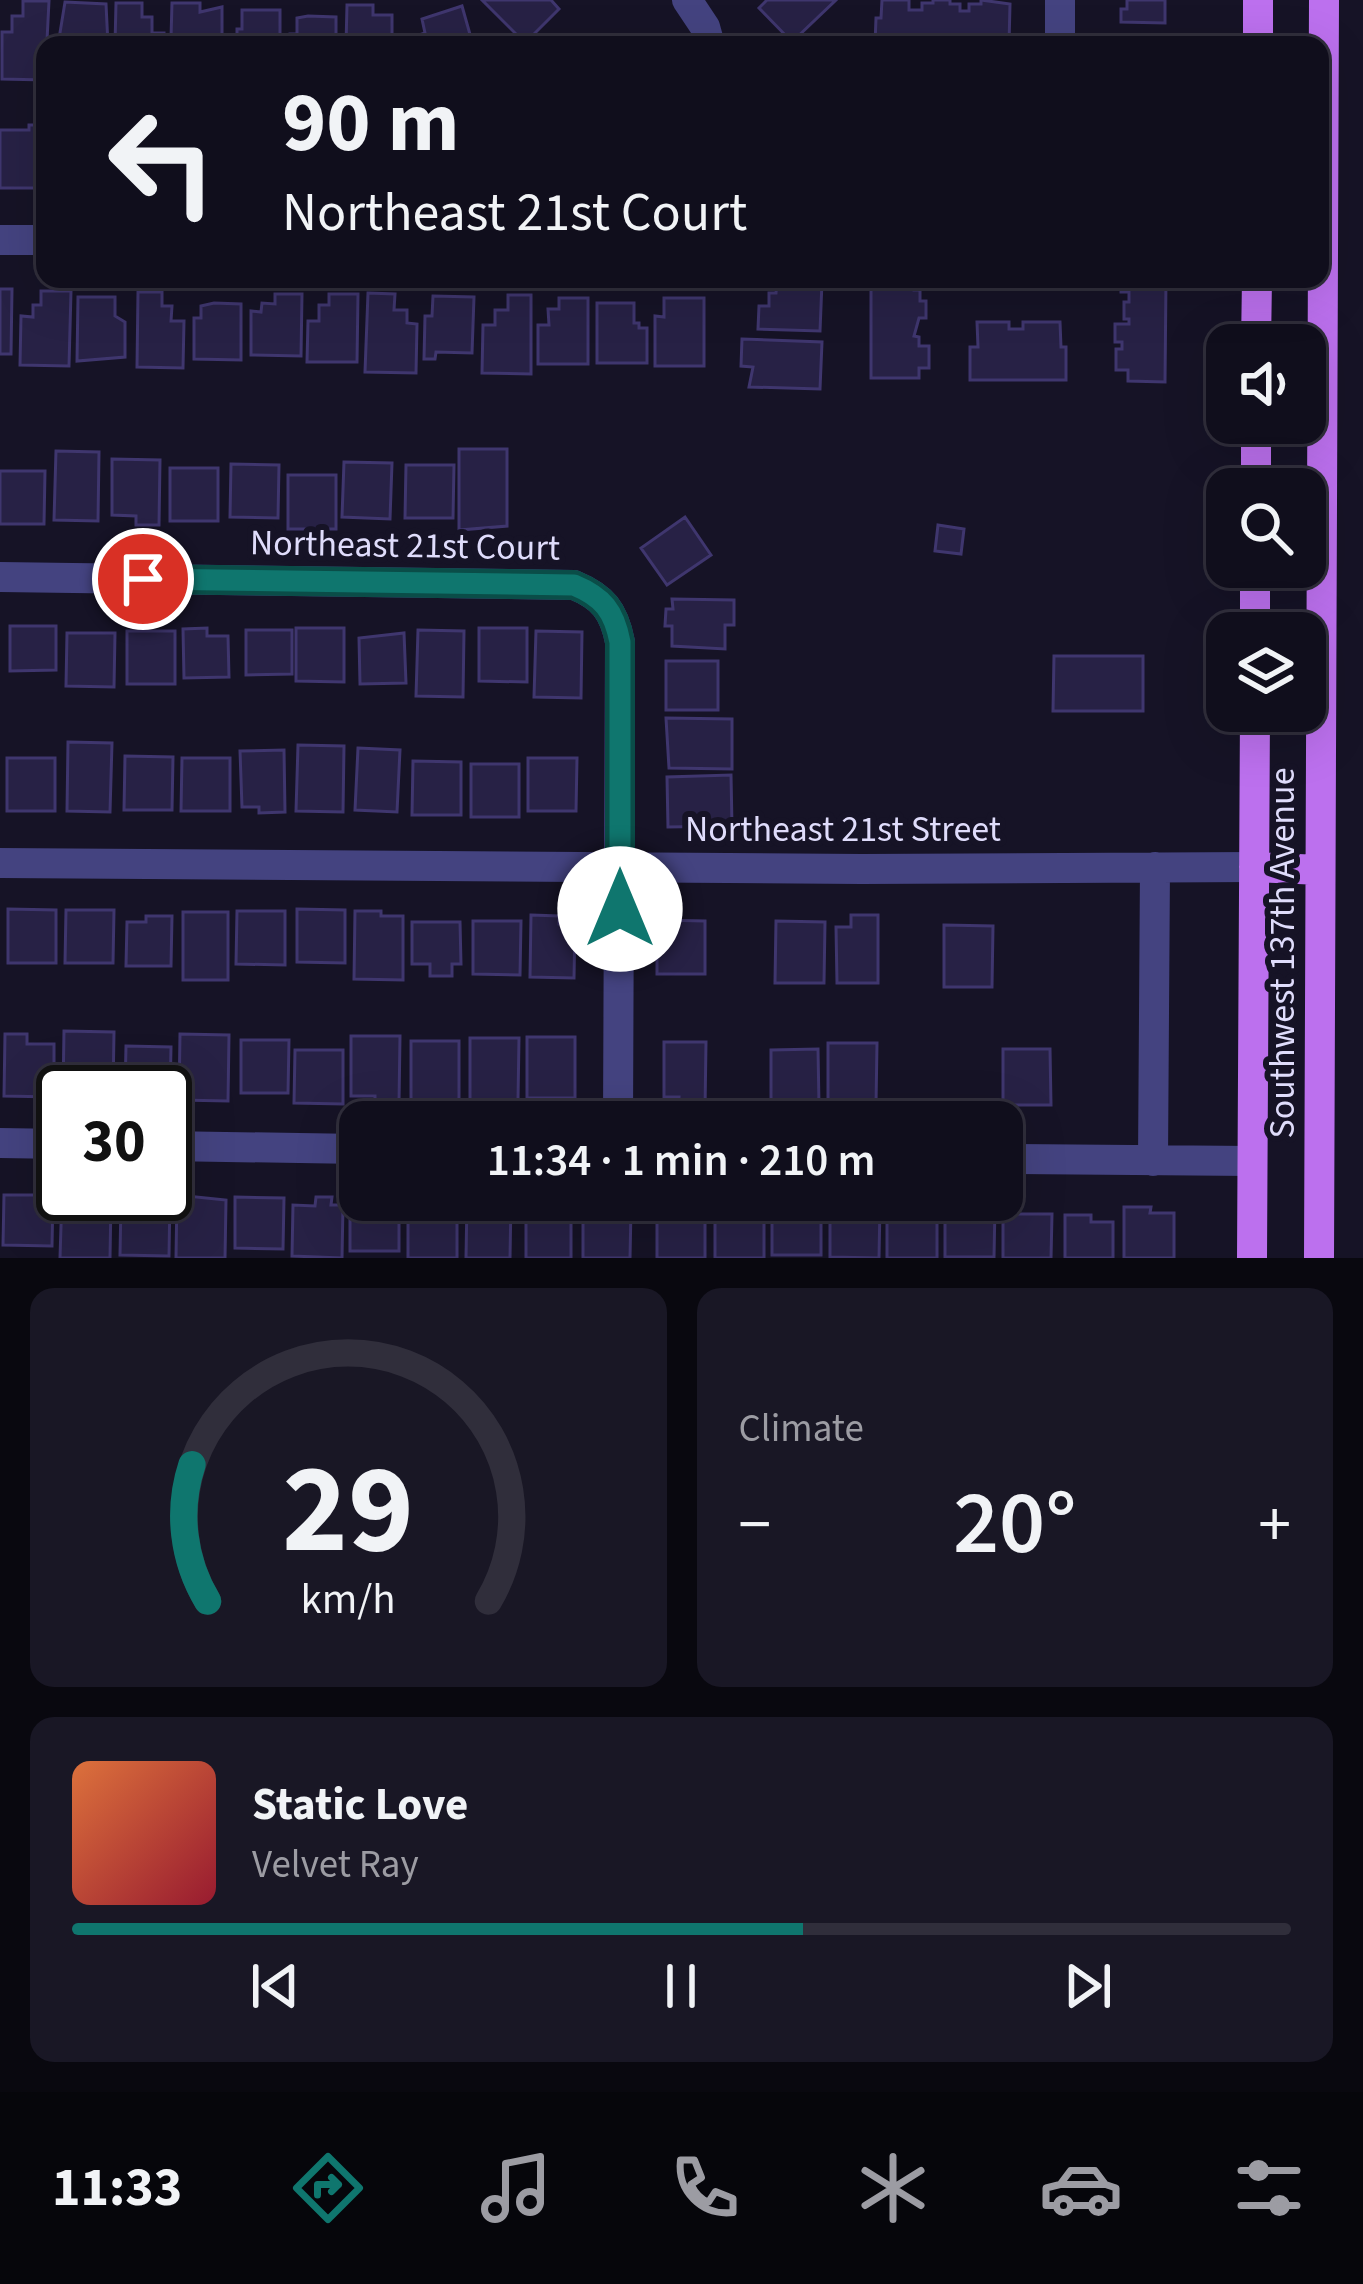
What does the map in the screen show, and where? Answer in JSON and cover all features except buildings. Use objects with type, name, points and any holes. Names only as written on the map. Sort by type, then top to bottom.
[{"type":"main road","points":[[1258,0],[1258,36]]},
{"type":"main road","name":"Southwest 137th Avenue","points":[[1324,0],[1324,36]]},
{"type":"main road","points":[[1256,324],[1257,288]]},
{"type":"main road","name":"Southwest 137th Avenue","points":[[1318,1258],[1323,288]]},
{"type":"main road","name":"Southwest 137th Avenue","points":[[1252,1258],[1255,732]]},
{"type":"main road","points":[[1254,867],[1320,870]]},
{"type":"street","points":[[687,0],[707,36]]},
{"type":"street","points":[[1060,0],[1060,36]]},
{"type":"street","points":[[0,240],[36,240]]},
{"type":"street","name":"Northeast 21st Court","points":[[0,577],[574,585],[591,592],[606,603],[620,642],[620,866]]},
{"type":"street","name":"Northeast 21st Street","points":[[0,863],[1254,867]]},
{"type":"street","points":[[618,1101],[620,866]]},
{"type":"street","points":[[1153,1161],[1155,867]]},
{"type":"street","points":[[0,1143],[36,1144]]},
{"type":"street","points":[[192,1146],[339,1149]]},
{"type":"street","points":[[1023,1160],[1252,1161]]},
{"type":"route","points":[[143,579],[574,585],[591,592],[606,603],[620,642],[620,909]]}]
